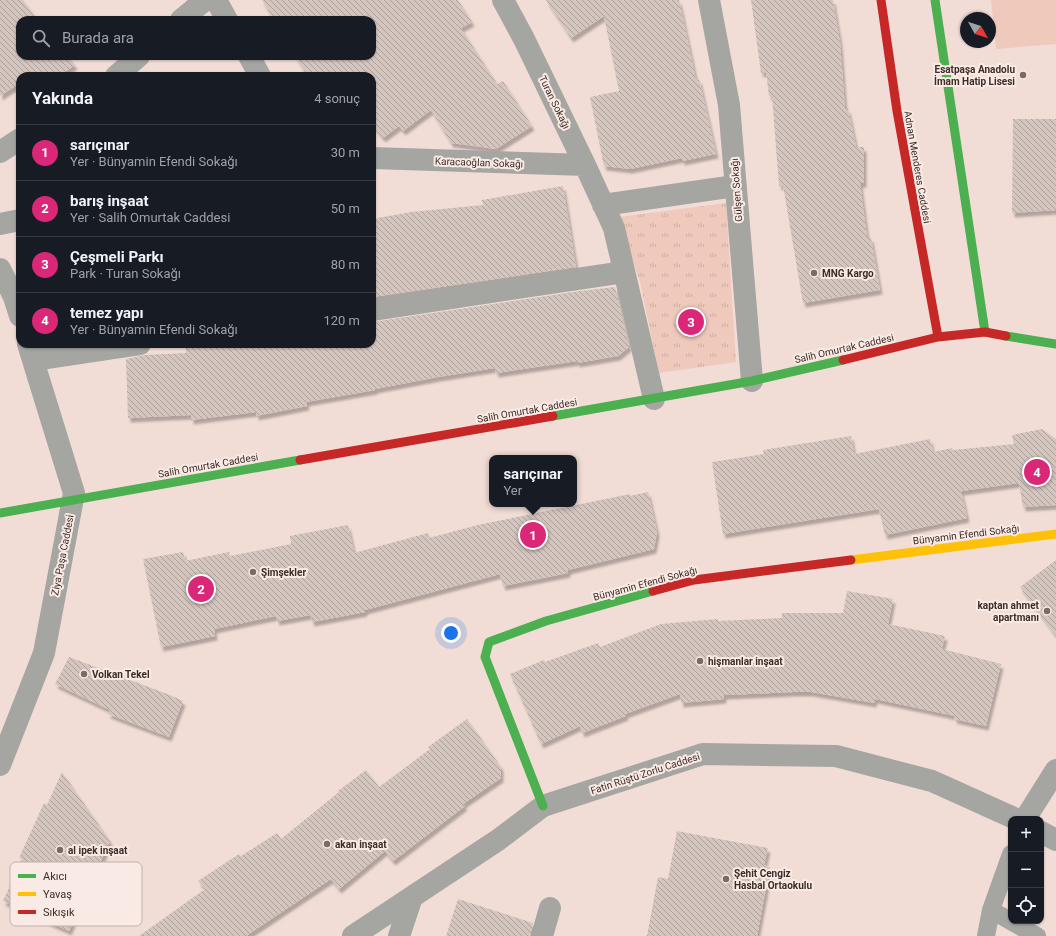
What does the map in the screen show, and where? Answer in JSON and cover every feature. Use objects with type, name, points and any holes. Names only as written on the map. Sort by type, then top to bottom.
[{"type":"street","points":[[186,16],[205,0]]},
{"type":"street","points":[[216,0],[225,16]]},
{"type":"street","name":"Turan Sokağı","points":[[503,0],[524,39],[614,228],[654,399]]},
{"type":"street","name":"Gülşen Sokağı","points":[[709,0],[729,105],[752,382]]},
{"type":"street","name":"Adnan Menderes Caddesi","points":[[881,0],[897,111],[938,337]]},
{"type":"street","points":[[935,0],[986,332]]},
{"type":"street","points":[[121,72],[134,60]]},
{"type":"street","points":[[250,60],[258,72]]},
{"type":"street","points":[[0,152],[16,142]]},
{"type":"street","name":"Karacaoğlan Sokağı","points":[[376,158],[585,165]]},
{"type":"street","points":[[603,205],[735,186]]},
{"type":"street","points":[[0,224],[16,221]]},
{"type":"street","points":[[0,269],[16,303]]},
{"type":"street","points":[[376,309],[624,272]]},
{"type":"street","name":"Salih Omurtak Caddesi","points":[[0,513],[73,499],[752,382],[938,337],[986,332],[1056,344]]},
{"type":"street","points":[[31,352],[86,348]]},
{"type":"street","name":"Ziya Paşa Caddesi","points":[[0,764],[44,653],[74,493],[31,352]]},
{"type":"street","name":"Bünyamin Efendi Sokağı","points":[[542,806],[485,657],[489,642],[546,621],[694,580],[1056,534]]},
{"type":"street","name":"Fatin Rüştü Zorlu Caddesi","points":[[353,936],[498,840],[542,806],[703,754],[836,756],[932,781],[1009,816]]},
{"type":"street","points":[[1027,816],[1056,770]]},
{"type":"street","points":[[1044,834],[1056,840]]},
{"type":"street","points":[[400,936],[412,896]]},
{"type":"street","points":[[542,936],[550,908]]},
{"type":"lane","points":[[986,936],[991,910],[1008,862]]},
{"type":"lane","points":[[991,910],[1037,936]]},
{"type":"green space","points":[[991,0],[1056,0],[1056,44],[996,49],[996,12],[992,12]]},
{"type":"green space","points":[[726,203],[736,362],[659,373],[640,282],[619,217]]},
{"type":"building","points":[[0,0],[23,0],[35,16],[16,16],[16,60],[71,60],[75,65],[65,72],[16,72],[16,86],[0,96]]},
{"type":"building","points":[[262,0],[458,0],[472,22],[461,28],[497,84],[503,81],[532,126],[496,149],[451,143],[431,110],[403,131],[399,126],[383,138],[376,130],[376,72],[305,72],[298,60],[376,60],[376,16],[272,16]]},
{"type":"building","points":[[546,0],[679,0],[696,80],[699,79],[716,154],[682,161],[682,158],[630,169],[604,166],[590,97],[619,91],[604,16],[571,38]]},
{"type":"building","points":[[751,0],[833,0],[840,43],[845,109],[848,109],[856,147],[864,147],[864,183],[860,183],[867,238],[871,238],[880,290],[803,303],[783,185],[779,186],[772,96],[769,96],[766,72],[761,73]]},
{"type":"building","points":[[1013,119],[1056,119],[1056,210],[1012,213]]},
{"type":"building","points":[[563,186],[576,267],[376,296],[376,218],[411,212],[483,205],[482,200]]},
{"type":"building","points":[[615,287],[629,347],[618,356],[577,363],[577,361],[496,373],[495,368],[438,377],[306,402],[307,406],[256,416],[256,412],[191,420],[191,415],[128,418],[126,359],[145,355],[186,353],[186,348],[376,348],[376,321]]},
{"type":"building","points":[[1042,429],[1056,439],[1056,505],[1023,507],[1019,483],[961,491],[967,518],[885,535],[879,509],[723,534],[712,462],[764,454],[763,450],[851,436],[854,454],[930,439],[933,452],[952,448],[953,450],[1014,444],[1012,435]]},
{"type":"building","points":[[648,492],[657,532],[654,549],[568,570],[568,573],[503,586],[500,574],[365,610],[365,612],[312,622],[310,615],[277,621],[276,616],[214,629],[215,636],[161,647],[143,559],[183,552],[185,561],[229,552],[230,556],[291,544],[290,536],[348,525],[354,553],[428,533],[429,538],[478,525],[566,507],[577,507],[577,505],[630,494],[630,496]]},
{"type":"building","name":"kaptan ahmet apartmanı","points":[[1056,560],[1056,636],[1020,587]]},
{"type":"building","points":[[847,591],[893,599],[888,624],[945,636],[942,649],[1001,664],[986,726],[954,719],[955,716],[875,699],[874,703],[811,692],[724,695],[724,699],[681,703],[680,694],[625,714],[626,716],[582,733],[580,726],[541,744],[510,674],[544,660],[545,662],[598,643],[600,647],[661,624],[718,619],[718,621],[782,618],[782,613],[843,613]]},
{"type":"building","points":[[69,657],[183,701],[169,737],[108,714],[110,710],[55,684]]},
{"type":"building","points":[[467,719],[501,767],[501,778],[463,804],[465,806],[393,861],[385,851],[339,889],[331,879],[246,936],[139,936],[205,889],[198,881],[239,854],[241,856],[277,833],[281,839],[339,792],[338,791],[366,770],[379,787],[430,749],[428,747]]},
{"type":"building","points":[[62,772],[110,841],[100,862],[21,862],[22,859],[19,858],[44,803],[47,805]]},
{"type":"building","points":[[677,831],[768,848],[764,865],[770,867],[757,936],[647,936],[658,877],[668,879]]},
{"type":"building","points":[[10,886],[10,904],[3,901]]},
{"type":"building","points":[[458,899],[533,923],[530,936],[446,936]]},
{"type":"building","points":[[58,926],[71,926],[69,931]]},
{"type":"traffic: fast","points":[[935,0],[985,332]]},
{"type":"traffic: fast","points":[[1006,336],[1056,344]]},
{"type":"traffic: fast","points":[[553,416],[752,381],[843,360]]},
{"type":"traffic: fast","points":[[0,513],[300,460]]},
{"type":"traffic: fast","points":[[543,806],[485,657],[489,642],[546,621],[653,591]]},
{"type":"traffic: slow","points":[[851,560],[1056,534]]},
{"type":"traffic: jam","points":[[881,0],[897,111],[938,337]]},
{"type":"traffic: jam","points":[[843,360],[938,337],[985,332],[1006,336]]},
{"type":"traffic: jam","points":[[300,460],[553,416]]},
{"type":"traffic: jam","points":[[653,591],[694,580],[851,560]]},
{"type":"place","name":"Esatpaşa Anadolu İmam Hatip Lisesi","points":[[1023,75]]},
{"type":"place","name":"MNG Kargo","points":[[814,273]]},
{"type":"place","name":"Çeşmeli Parkı","points":[[691,322]]},
{"type":"place","name":"temez yapı","points":[[1037,472]]},
{"type":"place","name":"sarıçınar","points":[[533,535]]},
{"type":"place","name":"Şimşekler","points":[[253,572]]},
{"type":"place","name":"barış inşaat","points":[[201,589]]},
{"type":"place","name":"kaptan ahmet apartmanı","points":[[1047,611]]},
{"type":"place","name":"hişmanlar inşaat","points":[[700,661]]},
{"type":"place","name":"Volkan Tekel","points":[[84,674]]},
{"type":"place","name":"akan inşaat","points":[[327,844]]},
{"type":"place","name":"al ipek inşaat","points":[[60,850]]},
{"type":"place","name":"Şehit Cengiz Hasbal Ortaokulu","points":[[726,879]]}]
